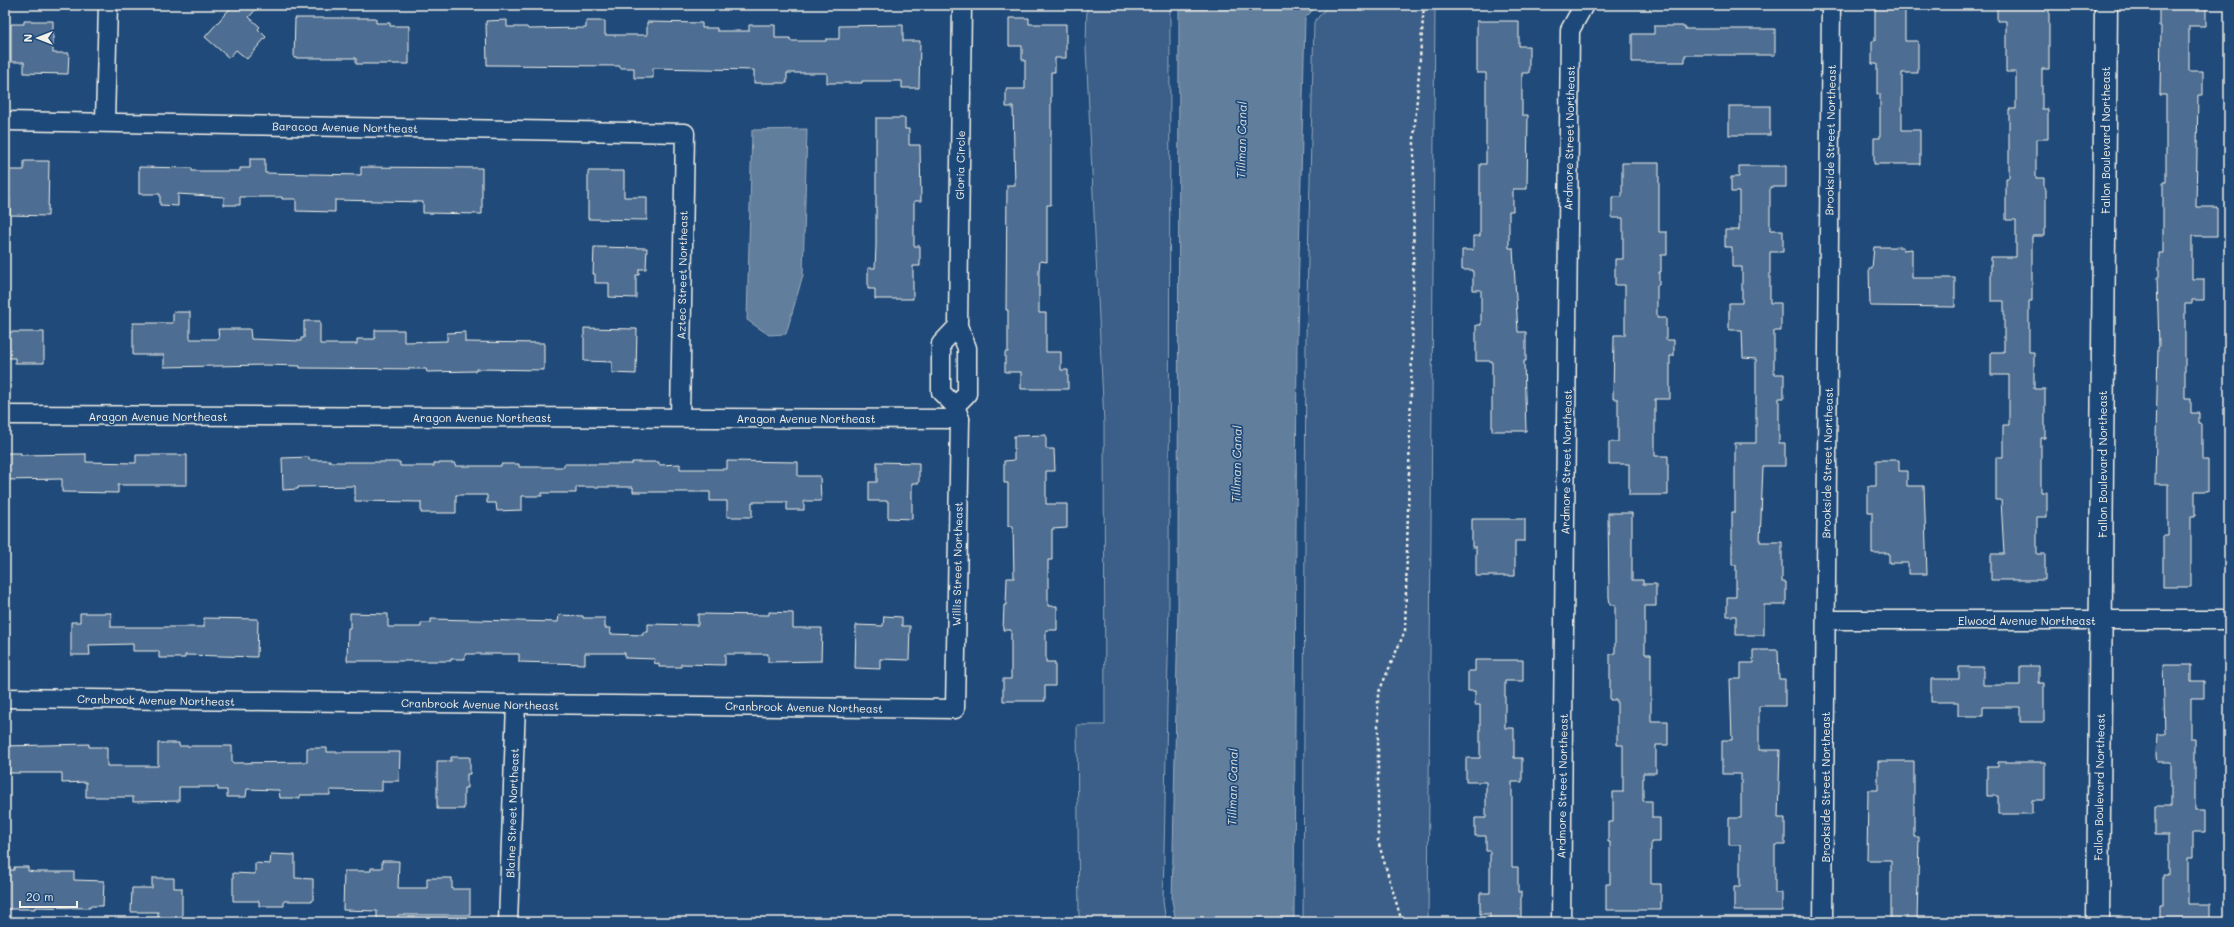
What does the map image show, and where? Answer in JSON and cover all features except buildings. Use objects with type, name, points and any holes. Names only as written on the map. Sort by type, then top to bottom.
[{"type":"street","points":[[105,122],[108,5]]},
{"type":"street","name":"Gloria Circle","points":[[958,412],[967,394],[967,348],[958,326],[962,5]]},
{"type":"street","name":"Ardmore Street Northeast","points":[[1561,922],[1570,30],[1584,5]]},
{"type":"street","name":"Brookside Street Northeast","points":[[1823,922],[1832,5]]},
{"type":"street","name":"Fallon Boulevard Northeast","points":[[2098,922],[2106,5]]},
{"type":"street","name":"Baracoa Avenue Northeast","points":[[5,122],[105,122],[685,133]]},
{"type":"street","name":"Aztec Street Northeast","points":[[680,417],[685,133]]},
{"type":"street","points":[[958,326],[942,344],[940,392],[958,412]]},
{"type":"street","name":"Aragon Avenue Northeast","points":[[5,416],[680,417],[958,412]]},
{"type":"street","name":"Willis Street Northeast","points":[[955,709],[958,412]]},
{"type":"street","name":"Elwood Avenue Northeast","points":[[1826,620],[2229,620]]},
{"type":"street","name":"Cranbrook Avenue Northeast","points":[[5,698],[955,709]]},
{"type":"street","name":"Blaine Street Northeast","points":[[508,922],[516,704]]},
{"type":"path","points":[[1402,922],[1378,841],[1378,694],[1405,631],[1413,310],[1414,138],[1424,5]]},
{"type":"shaded area","points":[[1087,5],[1170,5],[1169,609],[1163,901],[1166,922],[1079,922],[1077,725],[1105,725],[1104,423],[1086,47]]},
{"type":"shaded area","points":[[1329,5],[1435,5],[1428,922],[1303,922],[1306,338],[1314,22]]},
{"type":"water","name":"Tillman Canal","points":[[1179,5],[1318,5],[1305,18],[1297,338],[1294,922],[1176,922],[1172,901],[1178,609]]},
{"type":"water","points":[[807,129],[803,275],[786,334],[769,335],[747,320],[752,130]]}]
